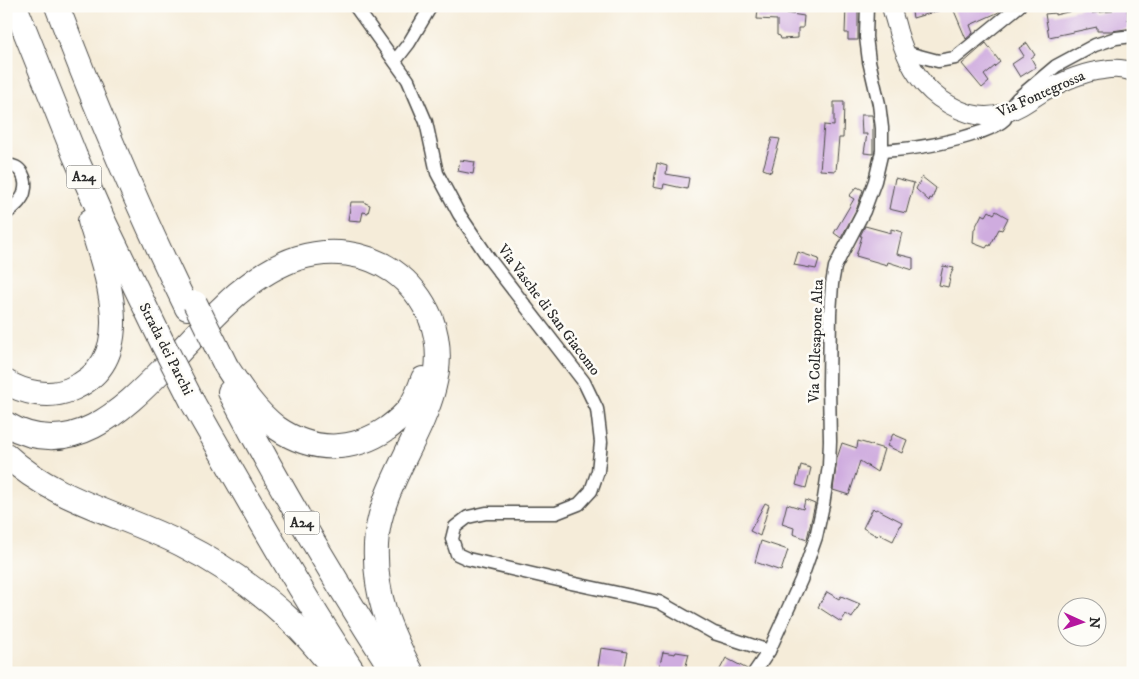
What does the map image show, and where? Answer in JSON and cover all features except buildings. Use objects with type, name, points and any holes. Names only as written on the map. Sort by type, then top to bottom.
[{"type":"highway","name":"Strada dei Parchi","points":[[15,6],[74,156],[163,344],[248,500],[354,673]]},
{"type":"highway","name":"A24","points":[[57,6],[106,129],[161,254],[191,306],[222,367],[257,444],[358,617],[394,673]]},
{"type":"highway","points":[[6,382],[26,391],[46,394],[64,392],[80,385],[93,375],[102,364],[109,347],[113,329],[113,308],[106,273],[84,201],[74,156]]},
{"type":"highway","points":[[6,424],[15,429],[38,436],[57,437],[78,433],[99,424],[122,408],[146,386],[237,295],[277,266],[322,252],[346,253],[363,256],[396,272],[419,295],[428,311],[434,327],[437,346],[434,387],[413,441],[389,492],[380,518],[376,543],[376,574],[381,600],[389,628],[412,673]]},
{"type":"highway","points":[[6,437],[32,447],[45,449],[76,446],[103,435],[131,416],[253,297],[283,277],[300,270],[319,266],[337,264],[356,267],[375,274],[390,284],[405,297],[416,315],[423,336],[426,356],[424,375],[418,393],[410,408],[395,423],[378,435],[360,443],[343,446],[315,445],[301,441],[279,429],[252,404],[222,367]]},
{"type":"highway","points":[[6,455],[27,472],[57,491],[180,543],[233,574],[289,619],[337,673]]},
{"type":"street","name":"Via Vasche di San Giacomo","points":[[355,6],[408,80],[426,122],[438,173],[459,214],[490,260],[584,382],[597,409],[601,442],[598,470],[591,491],[579,504],[556,513],[486,513],[468,517],[455,527],[452,539],[457,554],[468,559],[659,602],[714,633],[769,651]]},
{"type":"street","points":[[395,61],[409,43],[431,6]]},
{"type":"street","name":"Via Collesapone Alta","points":[[754,673],[769,651],[801,580],[816,537],[829,466],[830,313],[832,284],[835,267],[864,211],[875,181],[882,151],[879,104],[869,61],[866,37],[867,6]]},
{"type":"street","name":"Via Fontegrossa","points":[[892,6],[904,52],[912,68],[937,97],[961,112],[981,116],[1005,113],[1079,75],[1113,68],[1127,69],[1133,72]]},
{"type":"street","points":[[904,52],[938,61],[955,58],[1019,6]]},
{"type":"street","points":[[882,151],[924,146],[962,138],[987,130],[1003,122],[1005,120],[1005,113],[1018,98],[1056,66],[1095,45],[1116,38],[1133,36]]},
{"type":"street","points":[[6,166],[17,166],[22,172],[25,182],[24,195],[6,214]]}]
